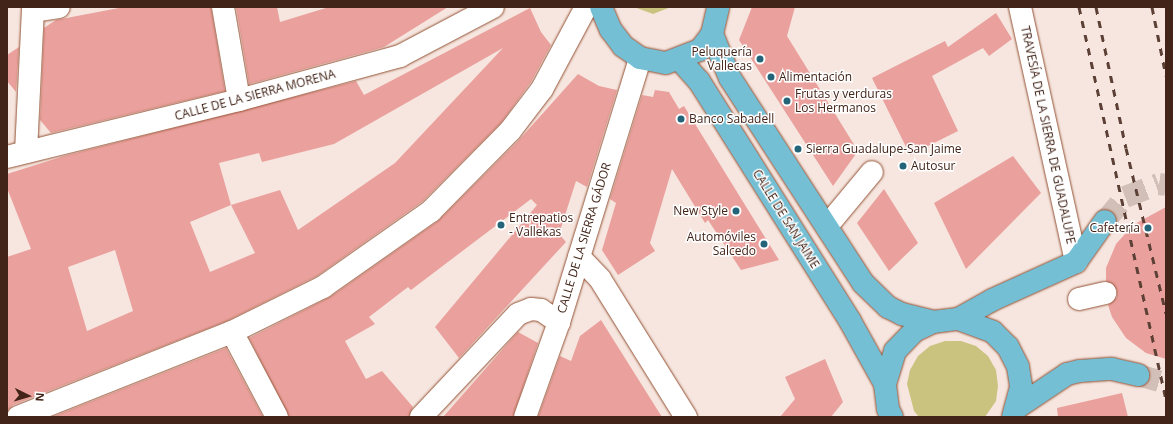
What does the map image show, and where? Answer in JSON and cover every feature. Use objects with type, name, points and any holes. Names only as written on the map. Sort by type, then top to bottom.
[{"type":"main road","points":[[601,7],[611,30],[623,46],[640,58],[666,63],[680,60],[700,50],[712,34],[718,7]]},
{"type":"main road","points":[[712,34],[730,78],[874,297],[902,314],[933,322]]},
{"type":"main road","name":"CALLE DE SAN JAIME","points":[[680,60],[699,81],[850,320],[885,384]]},
{"type":"main road","points":[[888,414],[885,384],[895,351],[914,331],[933,322],[958,319],[992,300],[1076,262],[1105,221]]},
{"type":"main road","points":[[958,319],[994,332],[1008,347],[1018,367],[1021,387],[1015,412]]},
{"type":"main road","points":[[1015,412],[1057,381],[1080,371],[1112,369],[1138,375]]},
{"type":"street","points":[[17,154],[33,9],[59,7]]},
{"type":"street","points":[[224,7],[239,100]]},
{"type":"street","name":"CALLE DE LA SIERRA MORENA","points":[[17,154],[239,100],[400,56],[494,7]]},
{"type":"street","points":[[18,417],[41,413],[232,332],[323,287],[431,211],[514,125],[542,89],[586,7]]},
{"type":"street","name":"TRAVESÍA DE LA SIERRA DE GUADALUPE","points":[[1020,7],[1076,262]]},
{"type":"street","name":"CALLE DE LA SIERRA GÁDOR","points":[[526,417],[559,322],[640,58]]},
{"type":"street","points":[[826,226],[872,172]]},
{"type":"street","points":[[579,257],[600,279],[686,417]]},
{"type":"street","points":[[1079,299],[1105,293]]},
{"type":"street","points":[[421,417],[518,314],[531,308],[541,310],[559,322]]},
{"type":"street","points":[[232,332],[277,417]]},
{"type":"shaded area","points":[[634,7],[671,7],[653,14]]},
{"type":"shaded area","points":[[945,341],[961,341],[976,346],[988,356],[996,370],[998,386],[996,401],[985,417],[919,417],[914,411],[907,384],[910,370],[918,356],[930,346]]},
{"type":"building","points":[[124,7],[211,7],[225,91],[51,133],[40,120],[44,28],[56,20]]},
{"type":"building","points":[[236,7],[277,7],[280,22],[329,7],[448,7],[384,47],[249,84]]},
{"type":"building","points":[[752,7],[795,7],[787,36],[858,151],[833,186],[739,40]]},
{"type":"building","points":[[530,8],[541,32],[551,45],[531,82],[501,123],[423,201],[317,276],[227,321],[13,405],[7,412],[7,257],[31,249],[7,188],[7,174],[64,156],[356,81],[364,95]],"holes":[[[503,48],[395,163],[298,230],[280,190],[231,205],[219,163],[259,153],[262,162],[334,144]],[[231,205],[255,253],[210,272],[190,222]],[[115,250],[133,311],[87,331],[68,267]]]},
{"type":"building","points":[[996,13],[1012,39],[989,56],[983,48],[932,76],[958,131],[910,155],[872,78],[945,41],[948,47]]},
{"type":"building","points":[[19,47],[16,92],[7,81],[7,55]]},
{"type":"building","points":[[578,74],[599,86],[617,90],[587,187],[576,181],[559,234],[566,242],[459,358],[435,327],[537,205],[531,199],[411,290],[408,287],[369,317],[375,324],[345,341],[366,379],[382,371],[413,407],[409,417],[289,417],[249,338],[330,297],[438,221],[519,140]]},
{"type":"building","points":[[655,90],[669,92],[679,109],[684,106],[779,260],[741,270],[708,220],[705,223],[672,169],[650,243],[655,251],[618,275],[602,250],[616,203],[610,199],[642,95],[653,97]]},
{"type":"building","points":[[1013,156],[1041,193],[966,269],[934,203]]},
{"type":"building","points":[[884,189],[918,243],[889,271],[857,223]]},
{"type":"building","points":[[1166,207],[1166,359],[1146,353],[1126,338],[1112,317],[1108,305],[1117,297],[1117,290],[1106,281],[1106,268],[1116,244],[1133,225]]},
{"type":"building","points":[[601,320],[662,417],[538,417],[560,356],[571,361],[580,336]]},
{"type":"building","points":[[518,332],[538,343],[513,417],[443,417]]},
{"type":"building","points":[[226,348],[263,417],[52,417]]},
{"type":"building","points":[[825,359],[843,402],[831,417],[780,417],[795,399],[785,377]]},
{"type":"building","points":[[1122,393],[1128,417],[1058,417],[1057,408]]},
{"type":"tunnel","points":[[1105,221],[1125,197],[1159,184],[1166,185]]},
{"type":"tunnel","points":[[1138,375],[1166,383]]},
{"type":"railway","points":[[1079,7],[1166,398]]},
{"type":"railway","points":[[1096,7],[1126,148],[1166,313]]},
{"type":"railway","points":[[1152,7],[1166,76]]},
{"type":"place","name":"Peluquería Vallecas","points":[[760,59]]},
{"type":"place","name":"Alimentación","points":[[771,77]]},
{"type":"place","name":"Frutas y verduras Los Hermanos","points":[[787,101]]},
{"type":"place","name":"Banco Sabadell","points":[[681,119]]},
{"type":"place","name":"Sierra Guadalupe-San Jaime","points":[[798,149]]},
{"type":"place","name":"Autosur","points":[[903,166]]},
{"type":"place","name":"New Style","points":[[736,211]]},
{"type":"place","name":"Entrepatios - Vallekas","points":[[501,225]]},
{"type":"place","name":"Cafetería","points":[[1148,228]]},
{"type":"place","name":"Automóviles Salcedo","points":[[764,244]]}]
